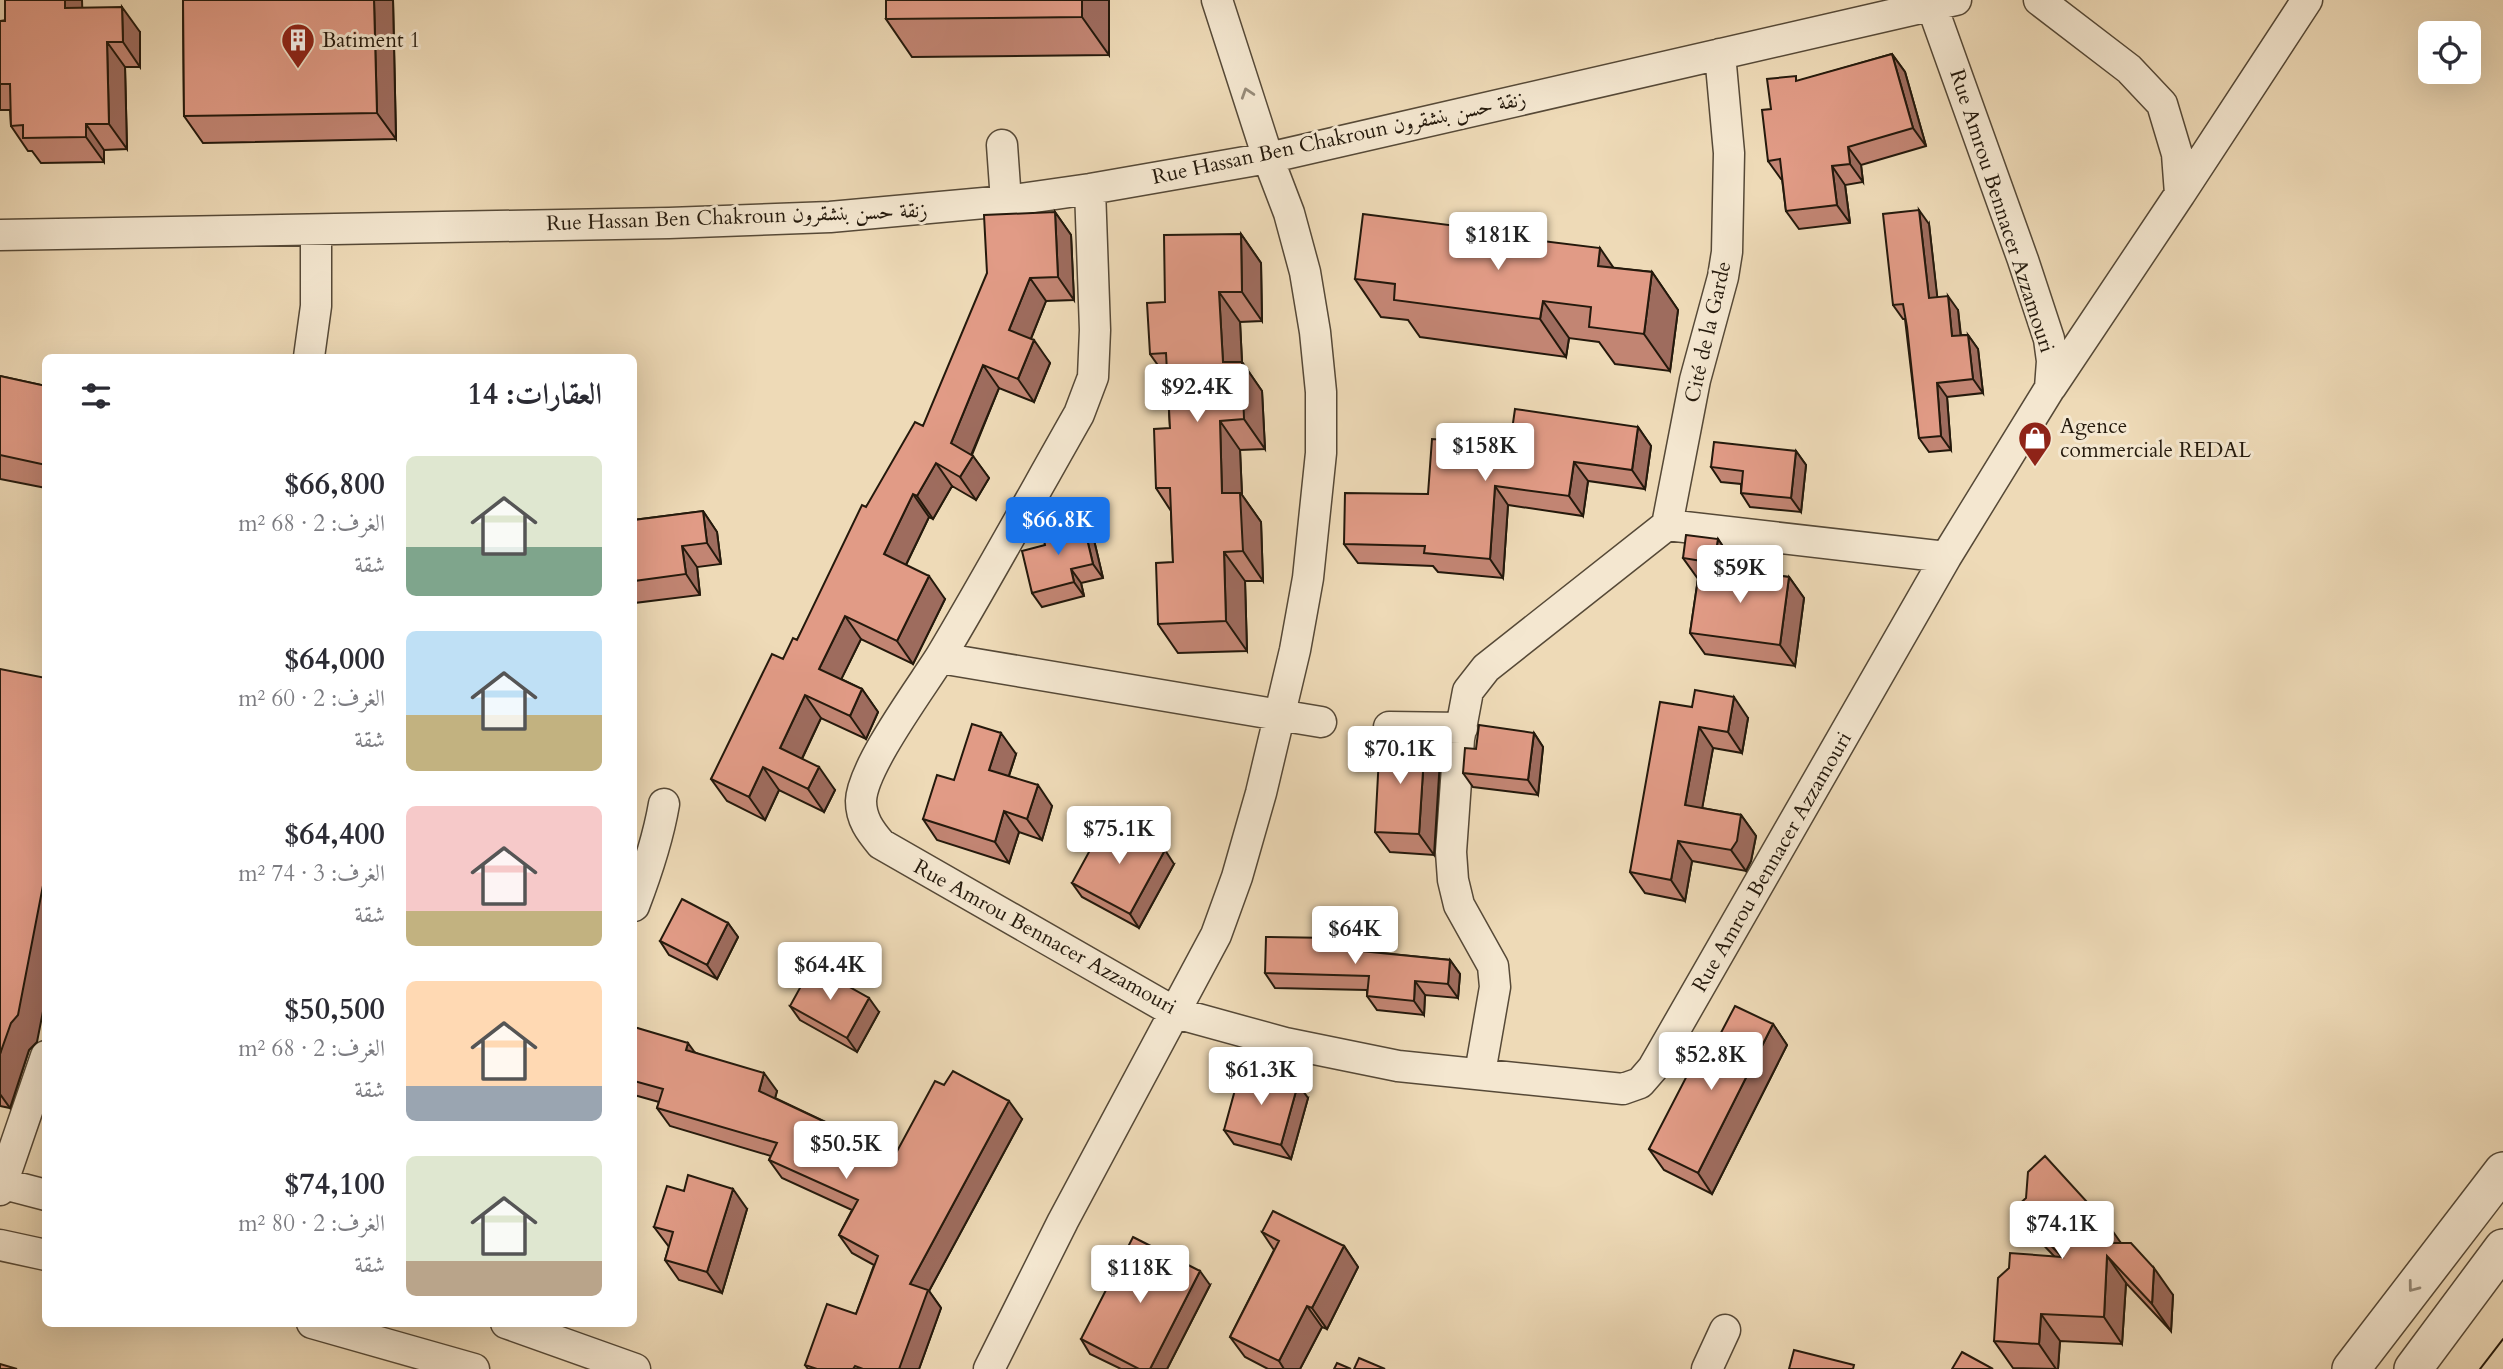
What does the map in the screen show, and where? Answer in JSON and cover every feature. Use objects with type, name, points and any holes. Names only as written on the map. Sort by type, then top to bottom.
[{"type":"street","points":[[989,1369],[1063,1221],[1216,934],[1237,877],[1281,715],[1308,578],[1321,453],[1321,393],[1315,332],[1305,272],[1289,213],[1268,158],[1217,0]]},
{"type":"street","points":[[2039,0],[2129,69],[2162,104],[2177,154],[2180,194]]},
{"type":"street","points":[[2050,388],[2307,0]]},
{"type":"street","name":"Rue Hassan Ben Chakroun زنقة حسن بنشقرون","points":[[0,235],[830,218],[1006,201],[1268,158],[1944,3]]},
{"type":"street","name":"Rue Amrou Bennacer Azzamouri","points":[[1090,189],[1095,330],[1093,377],[1079,414],[940,658],[891,733],[870,772],[861,800],[865,824],[881,844],[1176,1013],[1285,1043],[1398,1066],[1623,1089],[1640,1083],[1653,1068],[1946,557],[2050,388],[2052,361],[2049,340],[1944,3]]},
{"type":"street","name":"Cité de la Garde","points":[[1667,525],[1695,380],[1723,277],[1727,252],[1729,153],[1720,54]]},
{"type":"street","points":[[1002,145],[1006,201]]},
{"type":"street","points":[[309,354],[316,306],[316,230]]},
{"type":"street","points":[[1480,1073],[1495,986],[1493,966],[1459,905],[1453,880],[1451,852],[1468,691],[1486,668],[1667,525],[1946,557]]},
{"type":"street","points":[[940,658],[1321,722]]},
{"type":"street","points":[[1389,727],[1462,728]]},
{"type":"street","points":[[637,898],[648,871],[664,804]]},
{"type":"street","points":[[42,1068],[1,1186],[42,1194]]},
{"type":"street","points":[[2351,1369],[2503,1171]]},
{"type":"street","points":[[0,1245],[42,1254]]},
{"type":"street","points":[[2413,1369],[2503,1248]]},
{"type":"street","points":[[326,1327],[474,1369]]},
{"type":"street","points":[[517,1327],[635,1369]]},
{"type":"street","points":[[1707,1369],[1725,1330]]},
{"type":"building","points":[[5,0],[65,0],[65,8],[122,7],[123,42],[107,42],[109,124],[86,124],[86,137],[23,138],[23,125],[11,126],[10,84],[0,84],[0,21],[5,21]]},
{"type":"building","name":"Batiment 1","points":[[183,0],[374,0],[377,113],[184,116]]},
{"type":"building","points":[[886,0],[1082,0],[1082,17],[886,19]]},
{"type":"building","points":[[1892,54],[1913,128],[1848,147],[1850,164],[1832,166],[1837,205],[1786,211],[1780,159],[1768,161],[1762,110],[1771,109],[1767,79],[1796,76],[1796,81]]},
{"type":"building","points":[[1919,210],[1929,298],[1948,296],[1952,336],[1968,335],[1973,379],[1937,383],[1941,436],[1919,438],[1907,327],[1903,304],[1893,305],[1883,214]]},
{"type":"building","points":[[1055,212],[1058,277],[1030,278],[1009,330],[1034,340],[1018,379],[983,365],[951,443],[973,456],[960,477],[936,463],[917,496],[913,494],[884,554],[929,576],[897,641],[845,616],[819,669],[862,689],[850,716],[805,695],[780,748],[819,767],[808,789],[763,767],[749,797],[711,779],[772,654],[783,659],[793,638],[797,640],[862,505],[866,507],[915,422],[923,426],[987,273],[984,215]]},
{"type":"building","points":[[1363,214],[1456,226],[1457,222],[1511,229],[1510,237],[1600,248],[1598,266],[1652,272],[1644,334],[1589,327],[1591,307],[1543,301],[1540,319],[1394,300],[1395,284],[1355,279]]},
{"type":"building","points":[[1241,234],[1242,292],[1219,292],[1223,362],[1242,362],[1244,419],[1220,421],[1222,493],[1240,493],[1243,551],[1224,552],[1226,621],[1158,624],[1156,563],[1173,562],[1170,488],[1156,488],[1154,429],[1170,428],[1166,353],[1150,354],[1147,303],[1165,302],[1164,235]]},
{"type":"building","points":[[0,376],[42,385],[42,464],[0,455]]},
{"type":"building","points":[[1515,409],[1638,427],[1632,470],[1574,462],[1569,496],[1495,486],[1490,559],[1424,553],[1425,546],[1344,544],[1345,493],[1428,494],[1432,439],[1510,444]]},
{"type":"building","points":[[1714,442],[1796,451],[1791,498],[1741,493],[1743,471],[1711,467]]},
{"type":"building","points":[[703,511],[707,543],[682,546],[686,574],[637,581],[637,520]]},
{"type":"building","points":[[1083,522],[1093,564],[1071,569],[1074,582],[1032,593],[1022,551],[1045,545],[1042,532]]},
{"type":"building","points":[[1686,535],[1718,539],[1714,563],[1683,558]]},
{"type":"building","points":[[1700,565],[1789,577],[1780,645],[1690,633]]},
{"type":"building","points":[[0,669],[42,677],[42,891],[18,1015],[11,1023],[0,1054]]},
{"type":"building","points":[[1695,690],[1734,697],[1728,732],[1699,727],[1685,805],[1741,815],[1737,841],[1731,850],[1678,841],[1671,880],[1630,872],[1660,702],[1692,707]]},
{"type":"building","points":[[972,724],[1001,733],[989,770],[1038,785],[1027,819],[1004,811],[995,842],[923,819],[937,775],[954,780]]},
{"type":"building","points":[[1479,725],[1534,733],[1528,780],[1463,773],[1465,748],[1476,749]]},
{"type":"building","points":[[1380,737],[1425,740],[1419,834],[1375,832]]},
{"type":"building","points":[[1107,819],[1165,850],[1130,914],[1072,883]]},
{"type":"building","points":[[682,899],[728,923],[707,965],[660,941]]},
{"type":"building","points":[[1266,937],[1332,938],[1332,948],[1450,960],[1448,984],[1415,981],[1414,1001],[1367,996],[1369,976],[1265,973]]},
{"type":"building","points":[[812,966],[869,998],[847,1038],[790,1006]]},
{"type":"building","points":[[1735,1006],[1773,1024],[1698,1173],[1649,1149],[1693,1064],[1702,1069]]},
{"type":"building","points":[[637,1028],[688,1043],[686,1050],[764,1073],[759,1091],[895,1155],[935,1081],[944,1085],[953,1071],[1009,1101],[910,1284],[928,1290],[899,1369],[863,1369],[855,1366],[853,1369],[817,1369],[805,1365],[827,1304],[856,1314],[878,1256],[839,1235],[858,1200],[769,1160],[777,1143],[657,1108],[663,1089],[637,1082]]},
{"type":"building","points":[[1241,1068],[1298,1084],[1281,1145],[1224,1130]]},
{"type":"building","points":[[2045,1156],[2109,1226],[2108,1243],[2131,1243],[2154,1268],[2152,1304],[2107,1256],[2104,1317],[2041,1314],[2039,1344],[1994,1341],[1998,1278],[2009,1268],[2010,1253],[2062,1257],[2015,1208],[2026,1198],[2028,1172]]},
{"type":"building","points":[[688,1175],[733,1189],[707,1272],[665,1260],[673,1232],[654,1227],[667,1186],[684,1191]]},
{"type":"building","points":[[1273,1211],[1344,1246],[1312,1308],[1307,1306],[1279,1361],[1230,1337],[1279,1241],[1262,1232]]},
{"type":"building","points":[[1133,1237],[1200,1271],[1150,1369],[1139,1369],[1081,1339]]},
{"type":"building","points":[[1794,1350],[1854,1365],[1853,1369],[1789,1369]]},
{"type":"building","points":[[1962,1352],[1993,1369],[1952,1369]]},
{"type":"building","points":[[1359,1358],[1385,1369],[1354,1369]]},
{"type":"building","points":[[1337,1363],[1351,1369],[1334,1369]]},
{"type":"building","points":[[0,1364],[17,1369],[0,1369]]},
{"type":"tram line","points":[[2480,1369],[2503,1339]]},
{"type":"place","name":"Batiment 1","points":[[298,70]]},
{"type":"place","name":"Agence commerciale REDAL","points":[[2035,468]]}]
